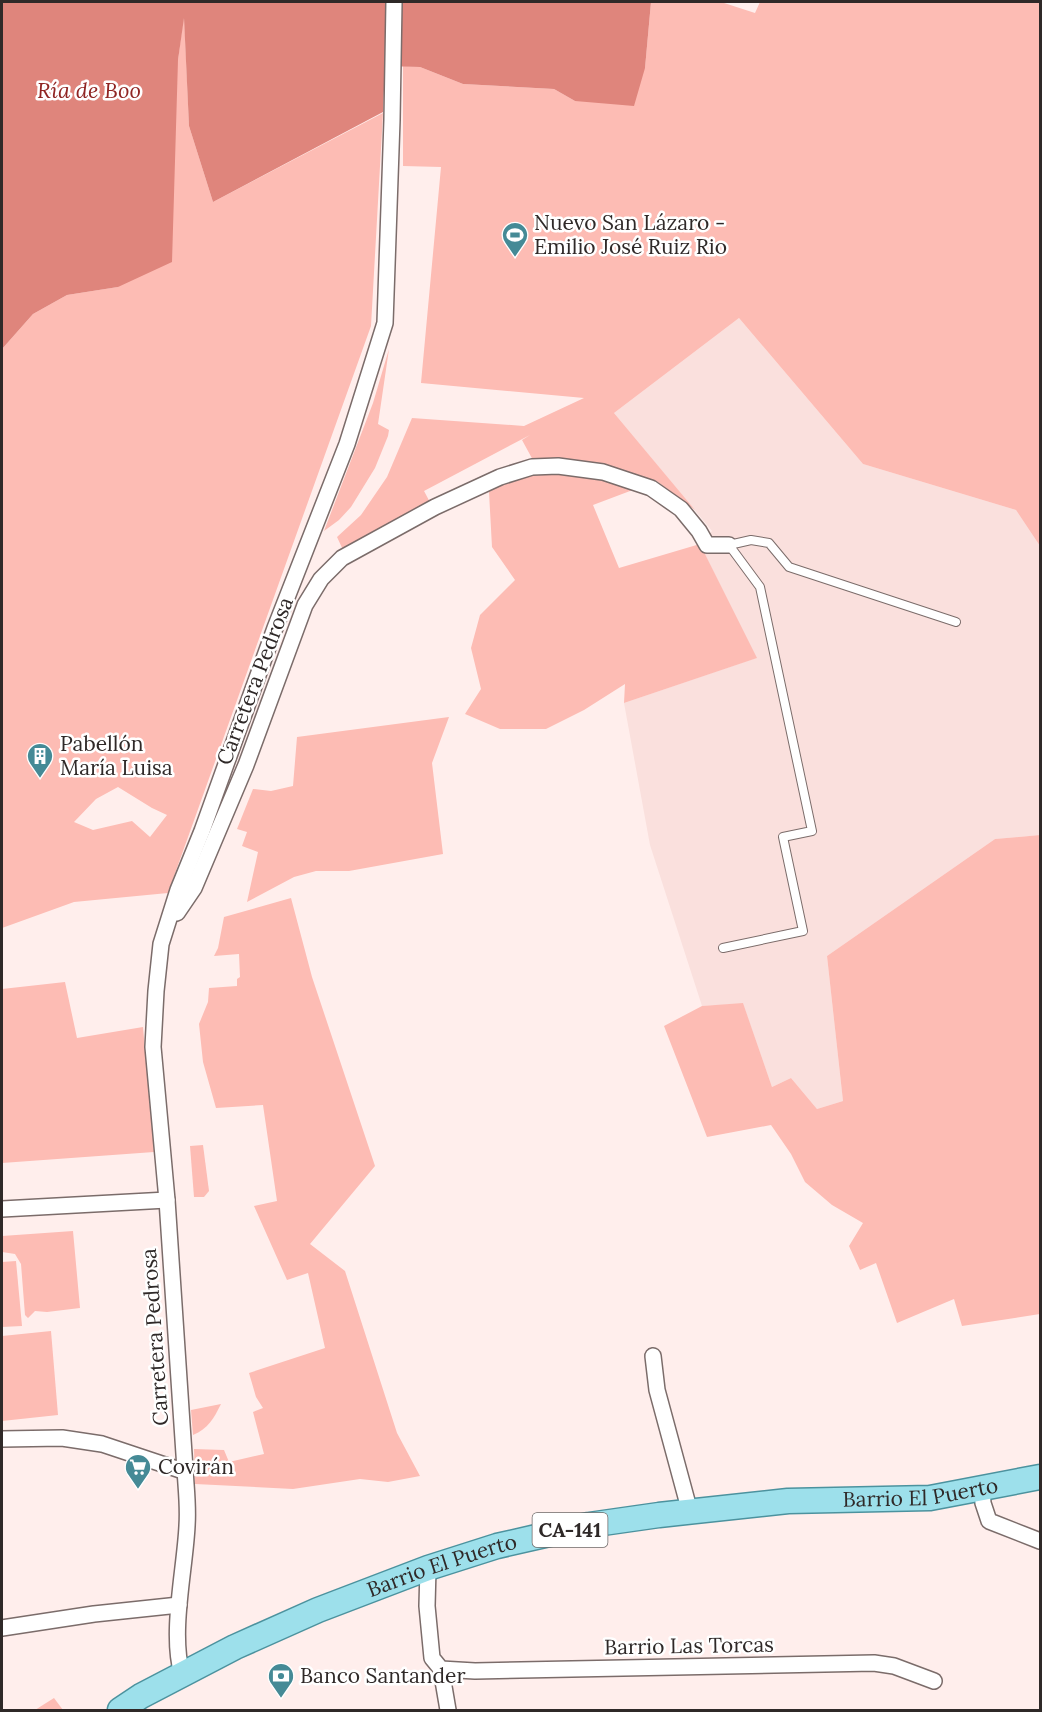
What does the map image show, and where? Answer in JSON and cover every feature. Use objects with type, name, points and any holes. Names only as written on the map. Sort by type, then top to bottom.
[{"type":"main road","name":"Barrio El Puerto","points":[[120,1710],[141,1696],[235,1647],[318,1610],[428,1568],[497,1546],[589,1525],[690,1512],[788,1501],[930,1498],[1041,1477]]},
{"type":"street","name":"Carretera Pedrosa","points":[[182,1674],[178,1661],[179,1605],[188,1524],[186,1472],[167,1200],[153,1047],[161,944],[178,890],[202,831],[275,628],[347,444],[385,323],[394,2]]},
{"type":"street","name":"Carretera Pedrosa","points":[[168,926],[194,888],[246,765],[305,605],[321,579],[342,558],[435,507],[500,477],[532,467],[558,466],[603,472],[651,488],[681,509],[707,545],[729,545]]},
{"type":"street","points":[[2,1209],[167,1200]]},
{"type":"street","points":[[653,1356],[657,1390],[690,1512]]},
{"type":"street","name":"Carretera Pedrosa","points":[[2,1439],[62,1437],[102,1444],[186,1472]]},
{"type":"street","points":[[982,1489],[983,1503],[989,1521],[1041,1541]]},
{"type":"street","points":[[428,1568],[427,1606],[432,1658],[441,1669],[448,1710]]},
{"type":"street","points":[[2,1628],[94,1614],[179,1605]]},
{"type":"street","name":"Barrio Las Torcas","points":[[441,1669],[476,1671],[874,1663],[894,1666],[934,1681]]},
{"type":"lane","points":[[723,948],[803,931],[783,837],[812,831],[760,587],[729,545],[751,540],[770,543],[789,567],[956,622]]},
{"type":"shaded area","points":[[651,2],[721,2],[755,13],[760,2],[1040,2],[1040,546],[1016,510],[863,464],[739,318],[614,413],[695,510],[658,482],[626,473],[534,462],[522,440],[530,435],[424,491],[432,506],[344,552],[337,537],[361,515],[387,477],[412,418],[524,426],[584,398],[421,383],[441,167],[403,166],[403,66],[420,67],[463,84],[554,89],[575,101],[645,68]]},
{"type":"shaded area","points":[[184,13],[189,126],[213,202],[383,113],[371,326],[168,893],[74,902],[2,928],[2,349],[33,314],[67,295],[118,287],[178,60]],"holes":[[[118,787],[167,815],[150,837],[132,821],[93,830],[74,822],[96,799]]]},
{"type":"shaded area","points":[[739,318],[863,464],[1016,510],[1040,546],[1040,835],[995,839],[827,956],[843,1101],[817,1109],[791,1078],[772,1087],[743,1004],[702,1006],[650,845],[624,703],[756,658],[700,544],[712,531],[614,413]]},
{"type":"shaded area","points":[[389,349],[378,424],[389,430],[388,436],[375,468],[351,507],[324,531],[373,403]]},
{"type":"shaded area","points":[[580,472],[638,488],[593,505],[619,568],[700,544],[757,658],[624,703],[625,684],[584,710],[546,729],[500,729],[465,714],[481,689],[471,648],[480,615],[515,580],[492,547],[489,492],[513,477]]},
{"type":"shaded area","points":[[449,717],[432,763],[443,854],[349,871],[316,871],[294,877],[247,902],[258,852],[242,846],[247,832],[237,829],[253,789],[271,791],[293,786],[297,737]]},
{"type":"shaded area","points":[[1040,835],[1040,1314],[962,1326],[954,1299],[897,1323],[876,1263],[860,1270],[849,1246],[863,1223],[832,1205],[805,1182],[791,1154],[771,1125],[707,1137],[664,1026],[702,1006],[743,1003],[772,1087],[791,1078],[817,1109],[843,1101],[827,956],[995,839]]},
{"type":"shaded area","points":[[291,898],[312,977],[375,1166],[310,1244],[345,1271],[397,1433],[420,1476],[388,1482],[360,1479],[293,1489],[195,1484],[194,1449],[224,1450],[229,1462],[264,1454],[253,1412],[263,1408],[256,1397],[249,1373],[325,1348],[308,1273],[287,1280],[254,1206],[277,1201],[263,1105],[216,1108],[203,1062],[199,1024],[208,1002],[209,988],[237,986],[237,979],[240,977],[239,954],[214,956],[218,948],[224,917]]},
{"type":"shaded area","points":[[65,982],[77,1038],[143,1027],[154,1152],[2,1163],[2,989]]},
{"type":"shaded area","points":[[203,1145],[209,1191],[204,1197],[194,1197],[190,1146]]},
{"type":"shaded area","points":[[73,1231],[80,1308],[35,1311],[28,1318],[25,1315],[21,1264],[15,1254],[2,1252],[2,1236]]},
{"type":"shaded area","points":[[16,1261],[22,1326],[2,1327],[2,1262]]},
{"type":"shaded area","points":[[51,1331],[58,1415],[2,1421],[2,1336]]},
{"type":"shaded area","points":[[221,1404],[203,1430],[193,1435],[191,1410]]},
{"type":"shaded area","points":[[54,1698],[63,1710],[35,1710]]},
{"type":"water","name":"Ría de Boo","points":[[2,2],[651,2],[645,68],[634,106],[575,101],[554,89],[463,84],[420,67],[385,66],[383,112],[213,202],[189,126],[184,18],[178,60],[172,262],[118,287],[67,295],[33,314],[2,349]]},
{"type":"place","name":"Nuevo San Lázaro - Emilio José Ruiz Rio","points":[[515,258]]},
{"type":"place","name":"Pabellón María Luisa","points":[[40,779]]},
{"type":"place","name":"Covirán","points":[[138,1490]]},
{"type":"place","name":"Banco Santander","points":[[281,1699]]}]
